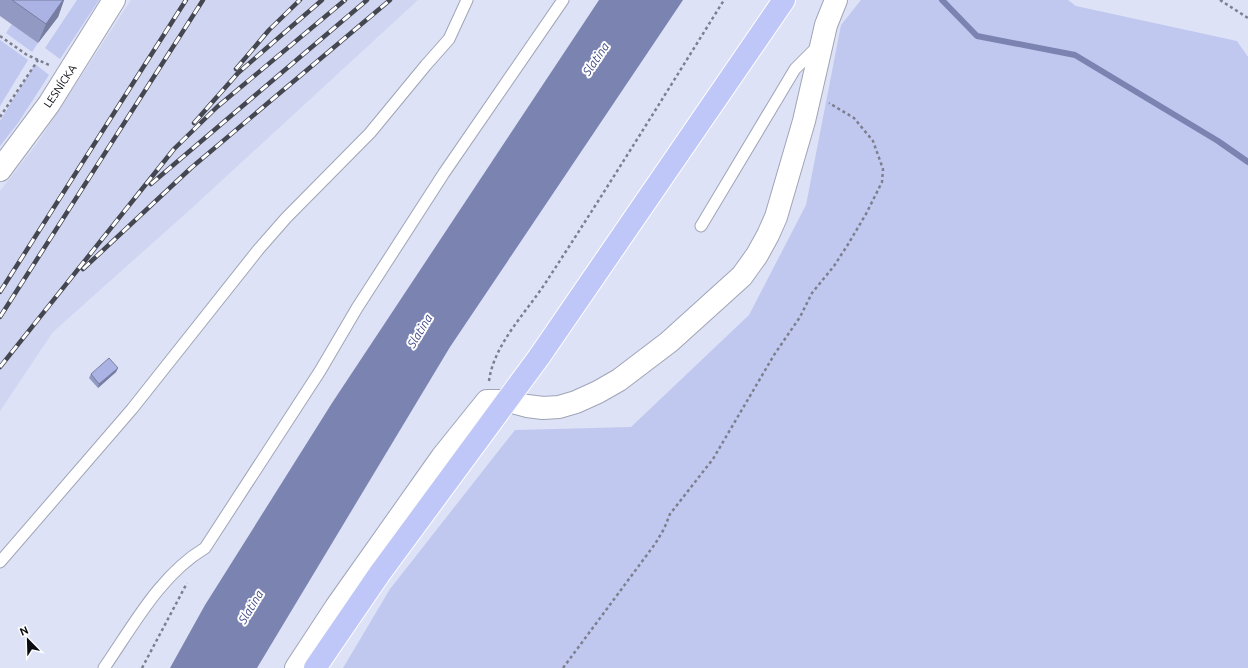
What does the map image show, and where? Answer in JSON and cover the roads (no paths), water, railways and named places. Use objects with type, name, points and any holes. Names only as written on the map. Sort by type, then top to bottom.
[{"type":"main road","points":[[315,668],[384,568],[539,357],[784,0]]},
{"type":"street","name":"LESNÍCKA","points":[[0,170],[68,74],[114,0]]},
{"type":"street","points":[[296,668],[336,607],[442,457],[487,401],[509,401],[527,406],[543,408],[559,407],[576,402],[598,392],[648,359],[722,296],[742,276],[757,256],[768,235],[788,181],[812,94],[822,42],[834,3]]},
{"type":"lane","points":[[0,562],[132,409],[258,250],[286,218],[370,133],[431,60],[448,38],[467,0]]},
{"type":"lane","points":[[104,668],[173,572],[205,548],[316,378],[357,308],[440,179],[563,0]]},
{"type":"lane","points":[[701,226],[795,69],[822,42]]},
{"type":"water","name":"Slatina","points":[[599,0],[683,0],[450,347],[257,668],[170,668],[205,605],[332,403]]},
{"type":"waterway","points":[[942,0],[977,36],[1075,55],[1218,141],[1248,162]]},
{"type":"railway","points":[[0,292],[186,0]]},
{"type":"railway","points":[[0,317],[203,0]]},
{"type":"railway","points":[[236,69],[269,30],[300,0]]},
{"type":"railway","points":[[194,123],[238,73],[322,0]]},
{"type":"railway","points":[[0,367],[174,149],[217,107],[345,0]]},
{"type":"railway","points":[[151,184],[367,0]]},
{"type":"railway","points":[[83,269],[191,168],[390,0]]}]
